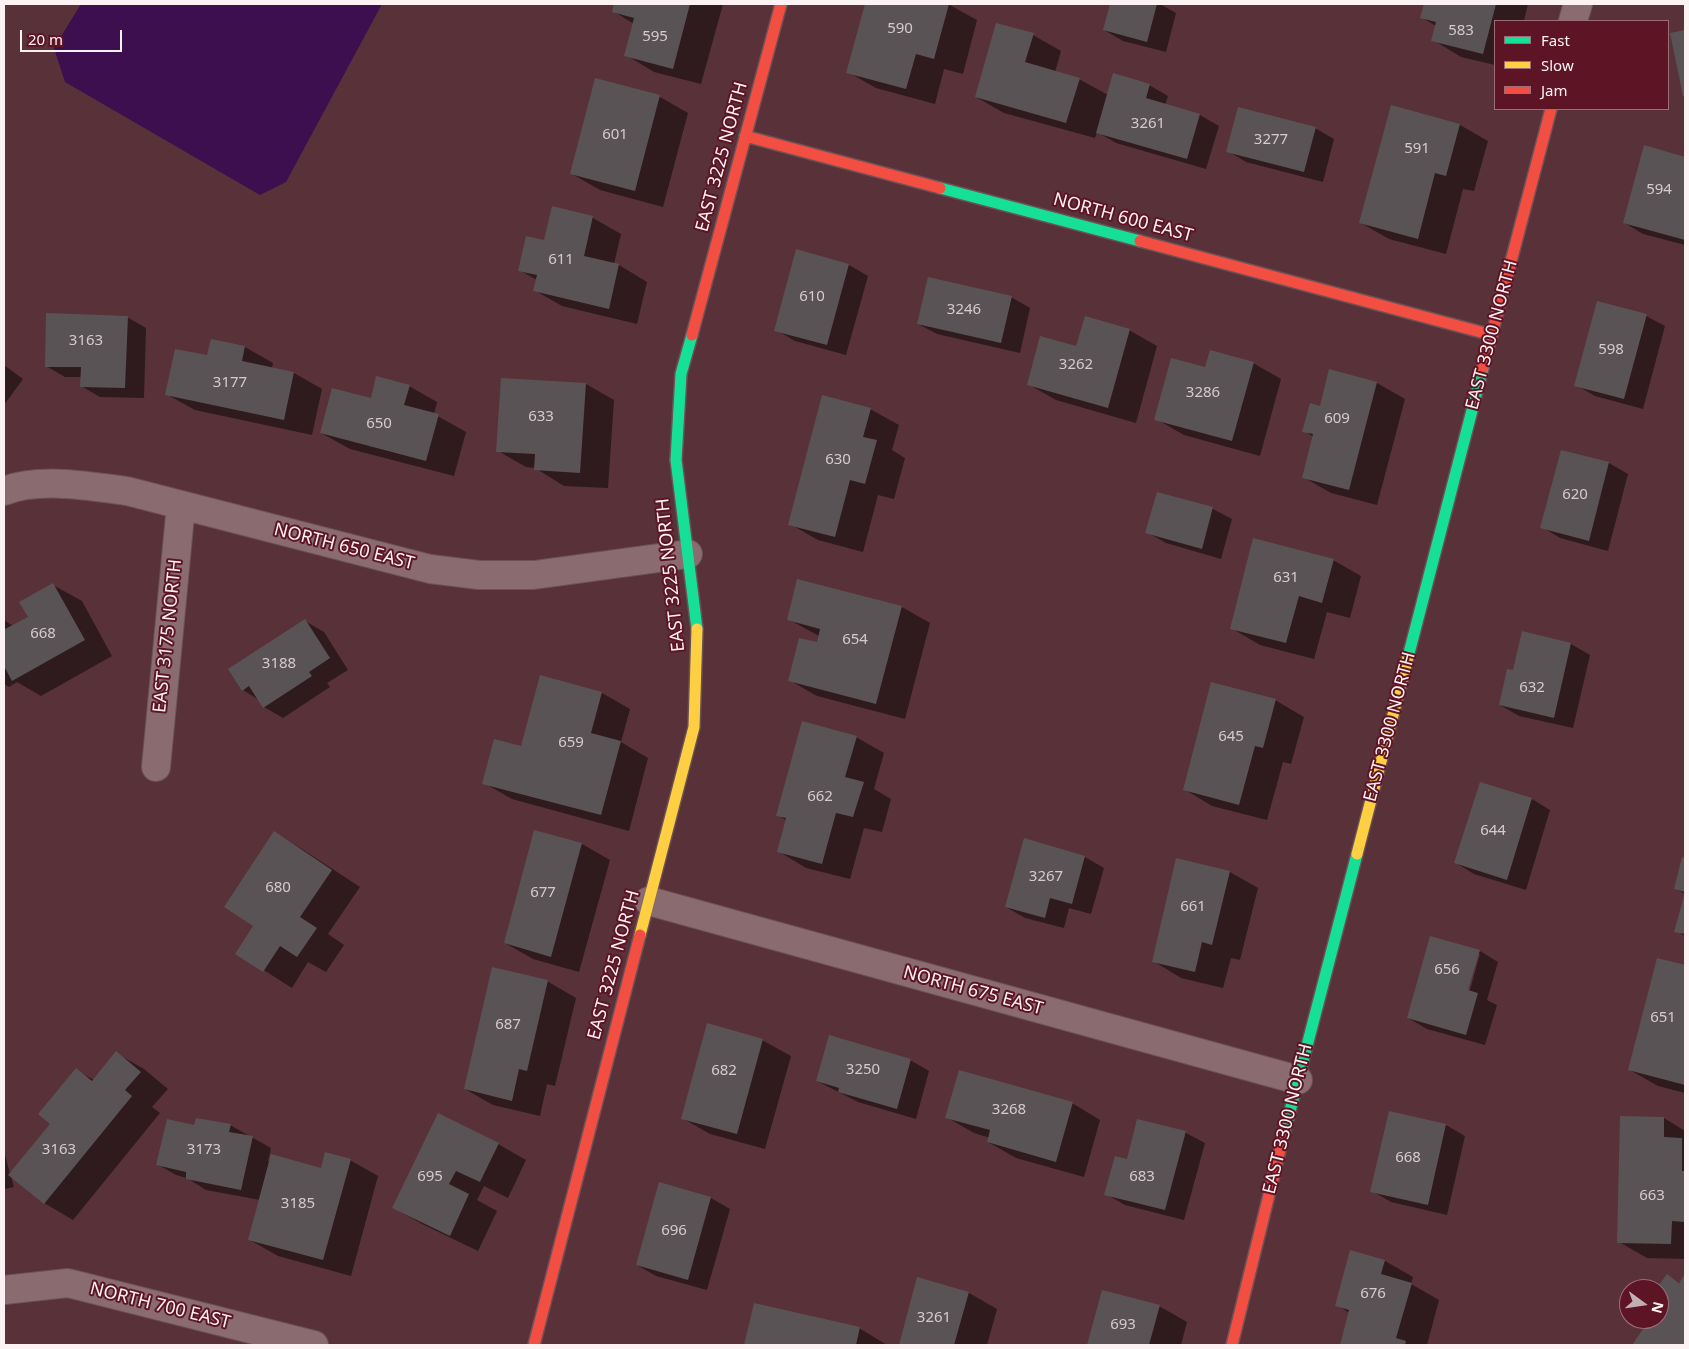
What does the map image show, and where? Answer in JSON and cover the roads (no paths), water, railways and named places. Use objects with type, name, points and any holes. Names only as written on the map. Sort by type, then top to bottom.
[{"type":"street","name":"EAST 3225 NORTH","points":[[534,1345],[694,727],[698,636],[676,460],[681,374],[781,4]]},
{"type":"street","points":[[1573,20],[1578,4]]},
{"type":"street","name":"EAST 3300 NORTH","points":[[1232,1345],[1298,1080],[1550,110]]},
{"type":"street","name":"NORTH 600 EAST","points":[[746,136],[1492,335]]},
{"type":"street","name":"NORTH 650 EAST","points":[[4,491],[45,484],[84,485],[127,491],[430,569],[479,575],[534,575],[688,554]]},
{"type":"street","name":"EAST 3175 NORTH","points":[[156,767],[181,505]]},
{"type":"street","name":"NORTH 675 EAST","points":[[649,901],[1298,1080]]},
{"type":"street","name":"NORTH 700 EAST","points":[[4,1290],[68,1283],[314,1345]]}]
